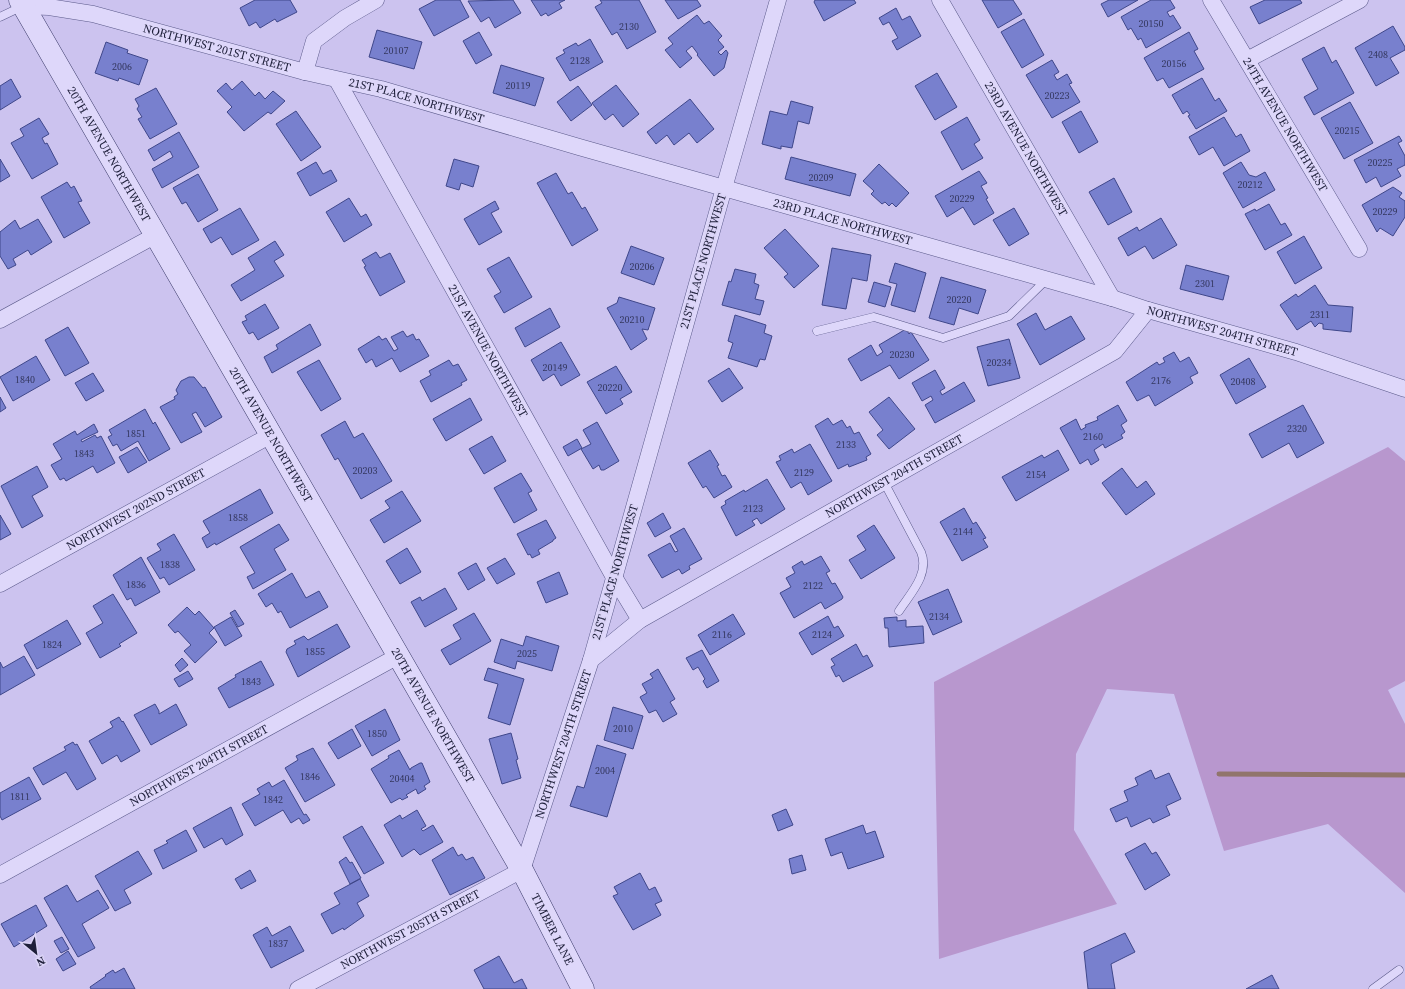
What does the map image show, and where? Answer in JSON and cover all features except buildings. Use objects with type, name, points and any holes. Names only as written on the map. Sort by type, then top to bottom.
[{"type":"street","name":"NORTHWEST 201ST STREET","points":[[22,3],[93,14],[305,72],[314,41],[345,18],[376,0]]},
{"type":"street","points":[[724,188],[778,0]]},
{"type":"street","name":"23RD AVENUE NORTHWEST","points":[[940,0],[1112,298]]},
{"type":"street","name":"24TH AVENUE NORTHWEST","points":[[1211,0],[1359,249]]},
{"type":"street","points":[[1247,60],[1360,0]]},
{"type":"street","name":"20TH AVENUE NORTHWEST","points":[[22,3],[522,870]]},
{"type":"street","name":"21ST PLACE NORTHWEST","points":[[305,72],[381,89],[579,148],[724,188],[591,660]]},
{"type":"street","name":"21ST AVENUE NORTHWEST","points":[[337,80],[614,577],[640,620]]},
{"type":"street","name":"23RD PLACE NORTHWEST","points":[[724,188],[1112,298],[1148,310]]},
{"type":"street","points":[[0,320],[156,235]]},
{"type":"street","name":"NORTHWEST 204TH STREET","points":[[522,870],[591,660],[640,620],[1116,351],[1148,310],[1296,352],[1405,389]]},
{"type":"street","name":"NORTHWEST 202ND STREET","points":[[0,584],[271,435]]},
{"type":"street","name":"NORTHWEST 204TH STREET","points":[[0,875],[398,656]]},
{"type":"street","name":"NORTHWEST 205TH STREET","points":[[298,989],[522,870]]},
{"type":"street","name":"TIMBER LANE","points":[[522,870],[583,989]]},
{"type":"lane","points":[[0,17],[22,3]]},
{"type":"lane","points":[[817,331],[874,317],[942,338],[1009,316],[1047,280]]},
{"type":"lane","points":[[884,482],[922,552],[924,562],[923,574],[898,611]]},
{"type":"lane","points":[[1373,989],[1399,970]]},
{"type":"shaded area","points":[[1388,447],[1405,461],[1405,681],[1388,690],[1405,724],[1405,893],[1328,824],[1224,851],[1174,694],[1107,689],[1076,754],[1074,830],[1117,904],[939,959],[934,682]]},
{"type":"waterway","points":[[1219,774],[1405,775]]}]
